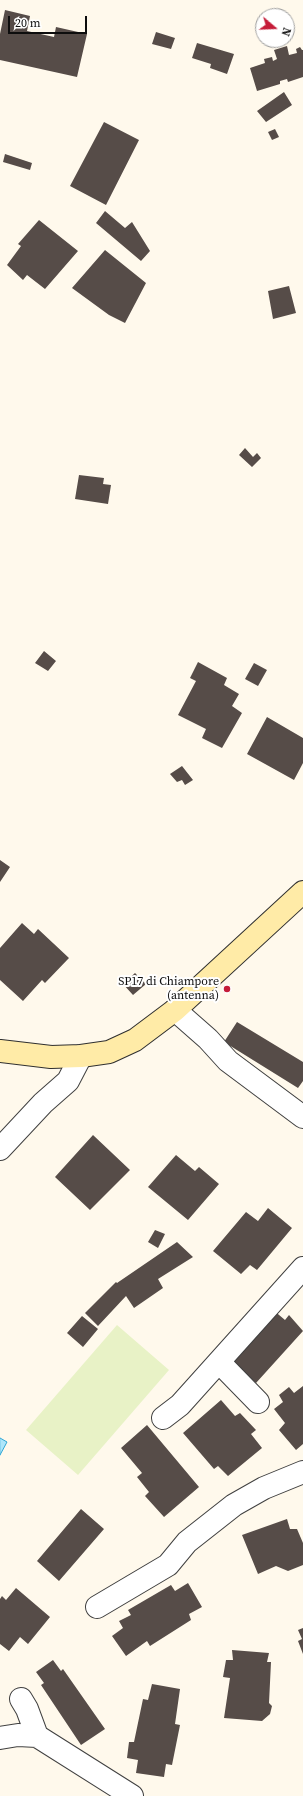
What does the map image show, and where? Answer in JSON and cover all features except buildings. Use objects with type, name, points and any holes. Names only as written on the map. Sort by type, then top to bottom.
[{"type":"street","points":[[0,1051],[51,1057],[81,1056],[109,1052],[135,1040],[176,1010],[303,892]]},
{"type":"street","points":[[176,1010],[208,1039],[228,1061],[303,1117]]},
{"type":"street","points":[[0,1149],[43,1103],[68,1081],[81,1056]]},
{"type":"street","points":[[163,1418],[180,1405],[303,1268]]},
{"type":"street","points":[[219,1362],[258,1402]]},
{"type":"street","points":[[97,1607],[168,1566],[187,1542],[234,1505],[264,1488],[303,1472]]},
{"type":"street","points":[[21,1699],[27,1709],[37,1736]]},
{"type":"street","points":[[0,1738],[18,1734],[37,1736],[132,1796]]},
{"type":"green space","points":[[117,1325],[169,1370],[78,1475],[26,1430]]},
{"type":"water","points":[[0,1438],[7,1442],[0,1455]]},
{"type":"place","name":"SP17 di Chiampore (antenna)","points":[[227,989]]}]
